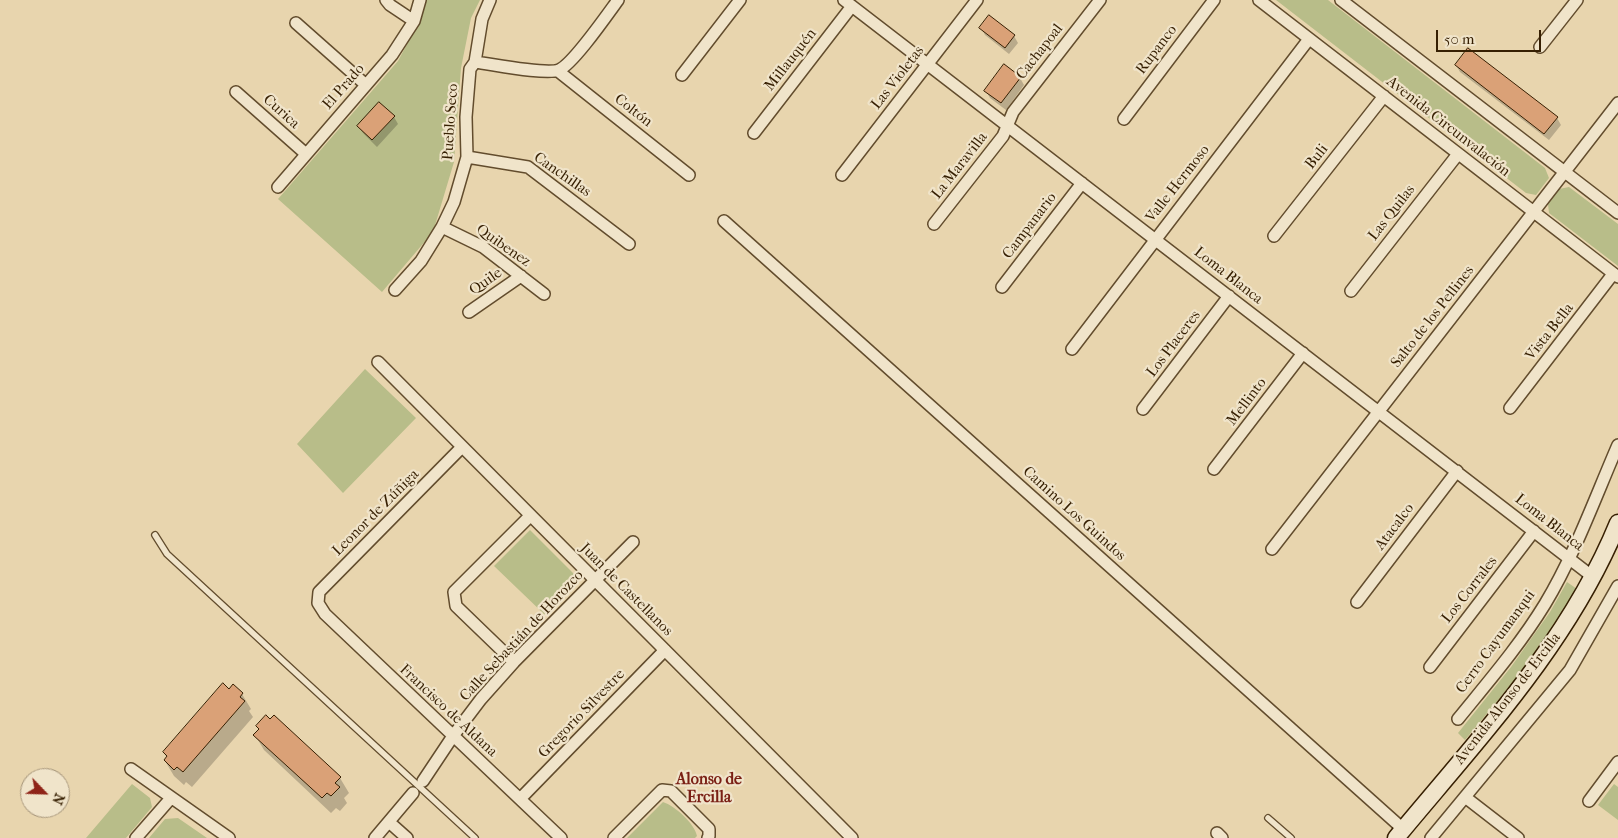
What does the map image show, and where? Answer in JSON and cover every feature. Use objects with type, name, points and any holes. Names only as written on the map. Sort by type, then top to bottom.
[{"type":"main road","name":"Avenida Alonso de Ercilla","points":[[1400,833],[1528,678],[1566,623],[1593,576],[1618,523]]},
{"type":"street","points":[[386,0],[414,21]]},
{"type":"street","name":"El Prado","points":[[278,186],[392,55],[414,21],[420,0]]},
{"type":"street","name":"Pueblo Seco","points":[[395,290],[421,261],[442,227],[454,202],[466,157],[466,117],[470,69],[475,62],[482,19],[490,0]]},
{"type":"street","points":[[475,62],[548,72],[558,71],[571,62],[618,0]]},
{"type":"street","points":[[682,76],[740,0]]},
{"type":"street","name":"Las Violetas","points":[[842,175],[977,0]]},
{"type":"street","name":"Cachapoal","points":[[1007,125],[1013,112],[1100,0]]},
{"type":"street","name":"Rupanco","points":[[1124,119],[1214,0]]},
{"type":"street","name":"Avenida Circunvalación","points":[[1259,0],[1616,276]]},
{"type":"street","points":[[1341,0],[1618,213]]},
{"type":"street","points":[[1540,47],[1577,0]]},
{"type":"street","name":"Loma Blanca","points":[[848,3],[1593,576]]},
{"type":"street","name":"Millauquén","points":[[754,133],[848,3]]},
{"type":"street","points":[[296,23],[366,85]]},
{"type":"street","name":"Valle Hermoso","points":[[1072,349],[1309,39]]},
{"type":"street","name":"Coltón","points":[[558,71],[689,175]]},
{"type":"street","name":"Curica","points":[[236,92],[306,154]]},
{"type":"street","name":"Buli","points":[[1274,236],[1384,96]]},
{"type":"street","name":"Salto de los Pellines","points":[[1272,549],[1618,103]]},
{"type":"street","name":"La Maravilla","points":[[934,224],[1003,136],[1007,125]]},
{"type":"street","name":"Las Quilas","points":[[1351,291],[1458,154]]},
{"type":"street","name":"Canchillas","points":[[466,157],[528,167],[629,244]]},
{"type":"street","name":"Campanario","points":[[1002,287],[1082,183]]},
{"type":"street","name":"Camino Los Guindos","points":[[724,221],[1400,833]]},
{"type":"street","name":"Quibenez","points":[[442,227],[483,247],[544,294]]},
{"type":"street","name":"Quile","points":[[469,312],[520,276]]},
{"type":"street","name":"Vista Bella","points":[[1510,408],[1616,276]]},
{"type":"street","name":"Los Placeres","points":[[1143,409],[1229,296]]},
{"type":"street","name":"Mellinto","points":[[1214,470],[1303,353]]},
{"type":"street","name":"Juan de Castellanos","points":[[378,362],[848,837]]},
{"type":"street","name":"Cerro Cayumanqui","points":[[1458,719],[1531,625],[1553,590],[1569,558],[1618,445]]},
{"type":"street","name":"Leonor de Zúñiga","points":[[318,603],[320,592],[462,447]]},
{"type":"street","name":"Atacalco","points":[[1357,602],[1456,471]]},
{"type":"street","points":[[514,662],[456,606],[454,592],[530,516]]},
{"type":"street","name":"Los Corrales","points":[[1430,667],[1534,531]]},
{"type":"street","name":"Calle Sebastián de Horozco","points":[[424,781],[453,736],[481,699],[594,579],[633,542]]},
{"type":"street","points":[[1431,838],[1570,670],[1617,591]]},
{"type":"street","name":"Francisco de Aldana","points":[[318,603],[325,614],[561,838]]},
{"type":"street","name":"Gregorio Silvestre","points":[[520,799],[665,650]]},
{"type":"street","points":[[1589,801],[1618,762]]},
{"type":"street","points":[[130,769],[229,838]]},
{"type":"street","points":[[1608,775],[1618,783]]},
{"type":"street","points":[[614,838],[662,790],[672,792],[709,829],[708,838]]},
{"type":"street","points":[[375,838],[413,792]]},
{"type":"street","points":[[1465,797],[1518,838]]},
{"type":"street","points":[[136,838],[171,798]]},
{"type":"street","points":[[389,822],[407,838]]},
{"type":"lane","points":[[155,534],[167,554],[475,838]]},
{"type":"lane","points":[[1268,818],[1291,838]]},
{"type":"green space","points":[[426,0],[480,0],[471,18],[461,68],[454,162],[433,232],[382,292],[278,199],[398,61],[421,18]]},
{"type":"green space","points":[[1276,0],[1328,0],[1545,168],[1549,178],[1536,195],[1526,193]]},
{"type":"green space","points":[[1569,187],[1618,224],[1618,266],[1549,213],[1548,204],[1559,189]]},
{"type":"green space","points":[[365,369],[416,418],[343,493],[297,444]]},
{"type":"green space","points":[[530,530],[580,580],[545,615],[494,566]]},
{"type":"green space","points":[[1567,582],[1577,589],[1559,618],[1519,675],[1465,740],[1458,733],[1511,667],[1550,612]]},
{"type":"green space","points":[[132,784],[150,798],[152,807],[126,838],[86,838]]},
{"type":"green space","points":[[1614,784],[1618,787],[1618,820],[1598,805]]},
{"type":"green space","points":[[663,802],[673,807],[689,821],[697,836],[695,838],[627,838]]},
{"type":"green space","points":[[178,818],[207,838],[149,838],[165,819]]},
{"type":"building","points":[[989,15],[1015,35],[1005,48],[979,28]]},
{"type":"building","points":[[1468,48],[1558,117],[1544,134],[1455,65]]},
{"type":"building","points":[[1004,64],[1021,77],[1001,103],[984,91]]},
{"type":"building","points":[[379,102],[395,116],[372,140],[357,126]]},
{"type":"building","points":[[223,683],[229,689],[233,684],[243,693],[240,697],[245,701],[183,772],[177,767],[174,770],[164,760],[167,756],[163,752]]},
{"type":"building","points":[[266,715],[270,719],[274,715],[341,777],[335,783],[340,787],[331,796],[327,793],[322,798],[253,735],[259,729],[256,726]]},
{"type":"district","name":"Alonso de Ercilla","points":[[709,789]]}]
